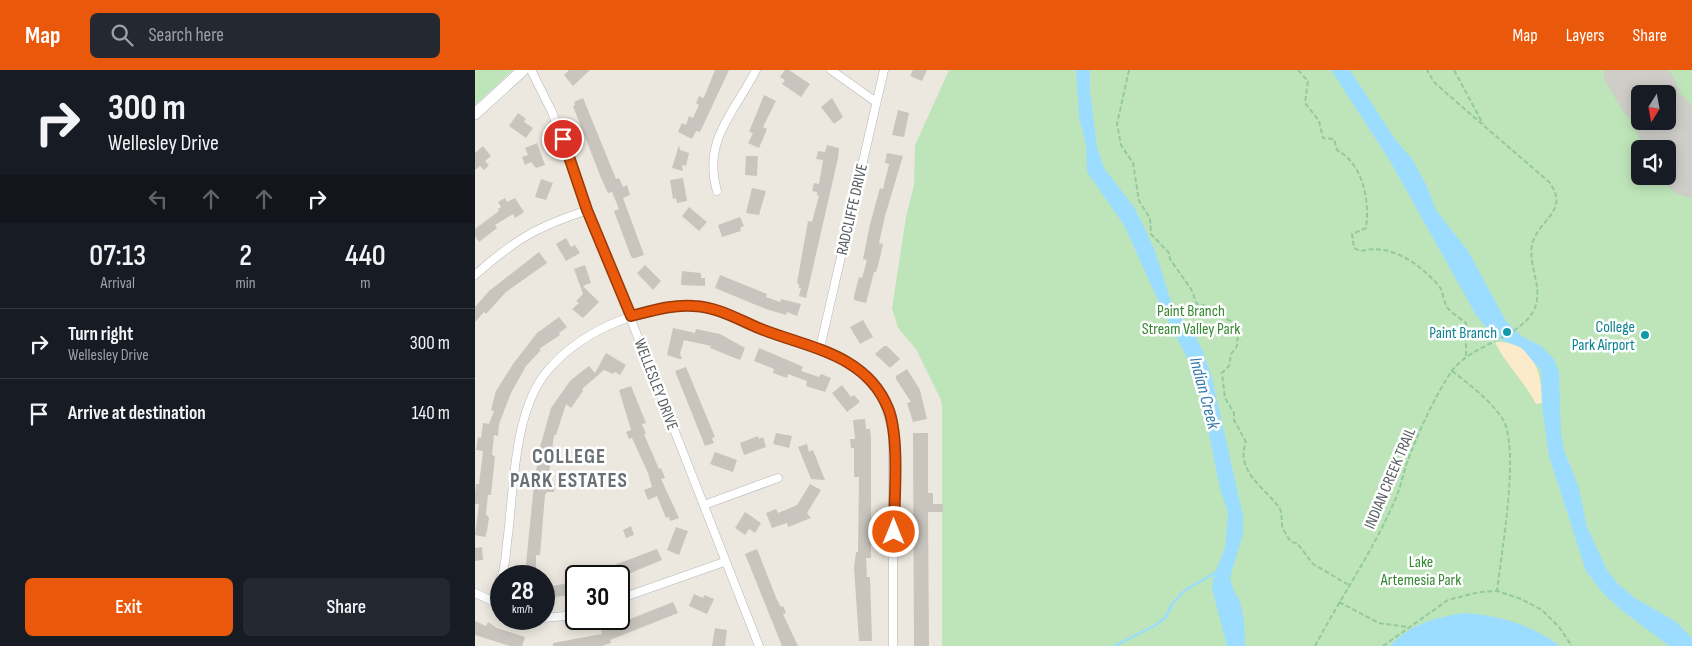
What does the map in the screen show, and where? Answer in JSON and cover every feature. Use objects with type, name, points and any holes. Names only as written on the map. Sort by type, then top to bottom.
[{"type":"street","points":[[475,114],[523,70]]},
{"type":"street","name":"WELLESLEY DRIVE","points":[[531,70],[552,112],[587,210],[631,316],[724,562],[759,646]]},
{"type":"street","points":[[717,191],[712,169],[715,144],[727,117],[756,70]]},
{"type":"street","points":[[831,70],[876,102]]},
{"type":"street","name":"RADCLIFFE DRIVE","points":[[819,348],[884,70]]},
{"type":"street","points":[[475,275],[518,239],[556,220],[587,210]]},
{"type":"street","points":[[503,565],[519,442],[528,409],[540,382],[548,370],[589,336],[631,316],[682,306],[707,307],[840,357],[864,372],[879,391],[889,410],[893,438],[893,646]]},
{"type":"street","points":[[704,505],[778,478]]},
{"type":"street","points":[[630,595],[724,562]]},
{"type":"street","points":[[475,593],[490,599]]},
{"type":"path","points":[[1129,70],[1117,124],[1121,145],[1133,163],[1139,201],[1150,218],[1151,234],[1169,253],[1170,259],[1191,288],[1197,304],[1207,306],[1219,316],[1233,322],[1237,330],[1237,346],[1231,354],[1229,366],[1222,373],[1225,398],[1234,413],[1234,420],[1246,442],[1242,452],[1244,462],[1254,482],[1278,505],[1282,526],[1291,542],[1297,543],[1313,564],[1349,584]]},
{"type":"path","points":[[1298,70],[1308,81],[1305,103],[1319,121],[1323,138],[1334,139],[1337,150],[1348,156],[1360,172],[1368,216],[1366,228],[1352,234],[1354,248],[1361,252],[1372,248],[1387,250],[1420,268],[1441,288],[1447,306],[1465,323],[1466,357]]},
{"type":"path","points":[[1427,70],[1434,82],[1483,124]]},
{"type":"path","points":[[1454,70],[1483,124]]},
{"type":"path","name":"INDIAN CREEK TRAIL","points":[[1315,646],[1389,513],[1416,440],[1452,370],[1466,357],[1521,324],[1534,310],[1538,296],[1532,261],[1532,245],[1537,232],[1555,208],[1557,196],[1549,182],[1483,124]]},
{"type":"path","points":[[1452,370],[1489,402],[1503,418],[1508,430],[1510,482],[1497,591]]},
{"type":"path","points":[[1383,646],[1448,600],[1479,592],[1497,591],[1521,599],[1542,610],[1559,627],[1572,646]]},
{"type":"path","points":[[1339,602],[1379,623],[1409,627]]},
{"type":"green space","points":[[475,70],[513,70],[475,105]]},
{"type":"green space","name":"Paint Branch Stream Valley Park","points":[[949,70],[1692,70],[1692,646],[942,646],[941,400],[916,349],[898,328],[892,308],[906,217],[914,185],[915,145]]},
{"type":"sand","points":[[1495,342],[1518,346],[1527,352],[1533,360],[1540,380],[1542,403],[1536,404]]},
{"type":"water","name":"Indian Creek","points":[[1076,70],[1090,70],[1090,91],[1097,147],[1104,168],[1134,207],[1155,251],[1173,308],[1193,331],[1212,378],[1243,516],[1243,534],[1230,578],[1234,591],[1240,601],[1244,619],[1245,646],[1227,646],[1212,589],[1213,578],[1225,548],[1228,512],[1220,489],[1198,379],[1161,307],[1124,225],[1087,172],[1086,145],[1079,117]]},
{"type":"water","points":[[1331,70],[1350,70],[1395,139],[1412,159],[1426,184],[1436,210],[1468,251],[1506,321],[1521,336],[1541,346],[1554,359],[1559,372],[1561,433],[1564,450],[1579,488],[1587,527],[1607,570],[1619,585],[1635,598],[1675,621],[1692,638],[1692,646],[1669,646],[1620,609],[1603,593],[1586,571],[1549,456],[1542,407],[1541,371],[1522,348],[1499,339],[1490,332],[1476,315],[1390,161]]},
{"type":"water","points":[[1463,613],[1489,616],[1514,622],[1538,632],[1560,646],[1390,646],[1414,627],[1442,617]]},
{"type":"building","points":[[569,70],[590,70],[573,86],[564,75]]},
{"type":"building","points":[[715,70],[729,70],[700,132],[696,131],[692,139],[678,132],[682,123],[686,125],[689,116],[693,118],[699,105],[696,103],[699,96],[703,98],[705,95]]},
{"type":"building","points":[[785,70],[789,70],[810,84],[801,97],[782,84],[785,80],[780,77]]},
{"type":"building","points":[[913,70],[927,70],[922,81],[910,76]]},
{"type":"building","points":[[764,95],[776,101],[763,127],[767,129],[759,148],[748,143],[753,133],[749,132]]},
{"type":"building","points":[[583,98],[616,179],[619,178],[623,187],[627,185],[630,195],[623,198],[644,255],[632,258],[630,254],[614,211],[619,209],[612,192],[608,193],[601,178],[573,106],[575,105],[574,102]]},
{"type":"building","points":[[832,98],[843,117],[834,124],[821,107]]},
{"type":"building","points":[[898,110],[909,113],[904,137],[892,135]]},
{"type":"building","points":[[518,113],[526,119],[524,122],[533,128],[526,138],[509,126]]},
{"type":"building","points":[[537,143],[545,165],[536,168],[531,162],[525,165],[522,157],[528,155],[525,148]]},
{"type":"building","points":[[679,145],[680,150],[689,153],[686,166],[682,165],[683,171],[672,168]]},
{"type":"building","points":[[827,145],[839,148],[838,158],[806,298],[799,296],[801,288],[799,288],[797,283],[808,221],[812,222],[819,196],[817,192],[812,191],[814,183],[819,184],[823,160],[816,159],[818,151],[825,152]]},
{"type":"building","points":[[483,146],[491,156],[485,161],[489,165],[484,170],[480,166],[475,170],[475,153]]},
{"type":"building","points":[[887,153],[903,156],[885,216],[879,243],[883,244],[866,303],[854,300],[854,296],[859,277],[862,278],[867,260],[863,259],[870,224],[880,188],[883,189],[889,164],[885,163]]},
{"type":"building","points":[[746,156],[758,156],[757,176],[745,175]]},
{"type":"building","points":[[683,178],[687,201],[677,203],[676,198],[673,199],[670,180]]},
{"type":"building","points":[[541,179],[553,183],[546,200],[535,197]]},
{"type":"building","points":[[752,188],[766,191],[759,215],[746,213]]},
{"type":"building","points":[[505,198],[507,202],[515,198],[524,212],[515,218],[513,214],[495,225],[497,228],[479,242],[475,236],[475,229],[499,211],[498,209],[501,207],[498,202]]},
{"type":"building","points":[[689,207],[707,222],[699,231],[682,216]]},
{"type":"building","points":[[740,217],[744,226],[740,228],[741,231],[722,237],[718,225]]},
{"type":"building","points":[[566,238],[571,247],[575,245],[580,253],[566,261],[556,244]]},
{"type":"building","points":[[539,252],[547,263],[506,292],[486,314],[484,312],[475,322],[475,307],[489,291]]},
{"type":"building","points":[[585,265],[591,283],[583,286],[599,302],[583,318],[572,309],[579,303],[576,301],[583,294],[574,269]]},
{"type":"building","points":[[645,265],[661,281],[653,290],[637,273]]},
{"type":"building","points":[[682,271],[701,273],[701,278],[705,278],[705,286],[681,285]]},
{"type":"building","points":[[720,275],[767,294],[766,297],[780,302],[781,299],[801,304],[797,316],[787,312],[786,315],[766,309],[715,288]]},
{"type":"building","points":[[559,317],[567,327],[559,333],[560,335],[539,349],[541,350],[526,366],[511,393],[499,424],[498,436],[494,435],[492,455],[495,456],[491,495],[488,495],[486,514],[489,518],[487,531],[485,537],[475,535],[479,504],[475,504],[475,494],[476,484],[479,484],[483,451],[476,450],[478,437],[481,438],[483,423],[489,424],[494,411],[491,410],[496,391],[513,364],[537,333]]},
{"type":"building","points":[[863,320],[873,337],[860,344],[850,327]]},
{"type":"building","points":[[673,328],[695,333],[696,329],[720,334],[745,348],[740,360],[710,348],[711,346],[684,340],[680,354],[682,359],[679,359],[667,355]]},
{"type":"building","points":[[884,346],[887,346],[900,359],[890,368],[875,354]]},
{"type":"building","points":[[759,348],[803,367],[801,371],[819,377],[821,374],[831,378],[825,392],[806,386],[807,381],[788,374],[787,378],[773,373],[774,369],[754,361]]},
{"type":"building","points":[[606,353],[626,365],[620,375],[604,370],[582,389],[583,391],[571,408],[566,404],[556,435],[554,435],[548,483],[555,484],[554,492],[547,492],[545,495],[540,555],[536,555],[536,565],[526,565],[534,484],[540,447],[551,408],[570,381],[581,372],[589,366],[595,373]]},
{"type":"building","points":[[686,367],[715,437],[712,438],[714,443],[705,446],[675,371]]},
{"type":"building","points":[[907,369],[920,390],[927,419],[913,422],[907,403],[911,402],[896,379],[896,376]]},
{"type":"building","points":[[842,385],[851,397],[854,395],[860,402],[847,412],[832,393]]},
{"type":"building","points":[[631,386],[646,423],[642,424],[646,434],[644,434],[659,469],[661,468],[665,478],[661,479],[679,518],[670,521],[669,517],[666,518],[657,496],[648,500],[644,490],[652,487],[648,473],[632,438],[629,439],[626,432],[631,430],[619,390]]},
{"type":"building","points":[[865,419],[866,429],[870,429],[871,438],[871,558],[866,558],[867,577],[870,577],[872,641],[859,641],[854,567],[856,552],[858,552],[859,477],[854,477],[854,448],[851,448],[850,439],[855,439],[853,420]]},
{"type":"building","points":[[776,433],[792,436],[789,448],[773,444]]},
{"type":"building","points":[[913,433],[928,433],[928,493],[933,493],[933,504],[943,504],[943,512],[928,512],[929,646],[914,646]]},
{"type":"building","points":[[758,436],[759,439],[763,437],[766,447],[744,455],[740,443]]},
{"type":"building","points":[[807,444],[809,452],[813,450],[825,480],[811,479],[798,447]]},
{"type":"building","points":[[715,452],[737,460],[733,472],[710,464]]},
{"type":"building","points":[[810,484],[821,490],[807,513],[811,518],[788,527],[787,523],[772,528],[766,513],[776,509],[778,513],[797,505]]},
{"type":"building","points":[[745,512],[761,523],[755,533],[749,529],[745,535],[735,528]]},
{"type":"building","points":[[631,526],[634,535],[626,538],[623,530]]},
{"type":"building","points":[[676,527],[688,531],[679,555],[667,550]]},
{"type":"building","points":[[482,547],[483,560],[475,561],[475,548]]},
{"type":"building","points":[[657,549],[662,560],[630,573],[630,565],[614,565]]},
{"type":"building","points":[[757,549],[777,600],[781,607],[783,606],[786,613],[783,614],[798,646],[782,646],[745,554]]},
{"type":"building","points":[[565,584],[565,596],[555,597],[555,585]]},
{"type":"building","points":[[694,594],[703,598],[704,595],[714,599],[707,614],[689,606]]},
{"type":"building","points":[[673,602],[678,613],[610,640],[611,643],[602,646],[553,646],[553,643],[602,634],[601,631],[603,630],[630,630],[630,619]]},
{"type":"building","points":[[475,621],[486,626],[488,622],[490,623],[490,630],[503,630],[525,637],[522,646],[510,646],[475,635]]},
{"type":"building","points":[[715,628],[727,630],[725,646],[712,646]]},
{"type":"waterway","points":[[1114,646],[1156,625],[1166,617],[1172,604],[1184,591],[1218,571]]},
{"type":"taxiway","points":[[1687,159],[1692,161]]},
{"type":"runway","points":[[1634,70],[1643,85]]},
{"type":"runway","points":[[1670,130],[1692,167]]},
{"type":"place","name":"Paint Branch","points":[[1507,332]]},
{"type":"place","name":"College Park Airport","points":[[1645,335]]},
{"type":"district","name":"COLLEGE PARK ESTATES","points":[[569,468]]},
{"type":"route","points":[[563,139],[587,210],[631,316],[682,306],[707,307],[840,357],[864,372],[872,381],[884,399],[889,410],[891,422],[893,438],[894,532]]},
{"type":"park label","name":"Lake Artemesia Park","points":[[1421,570]]}]
